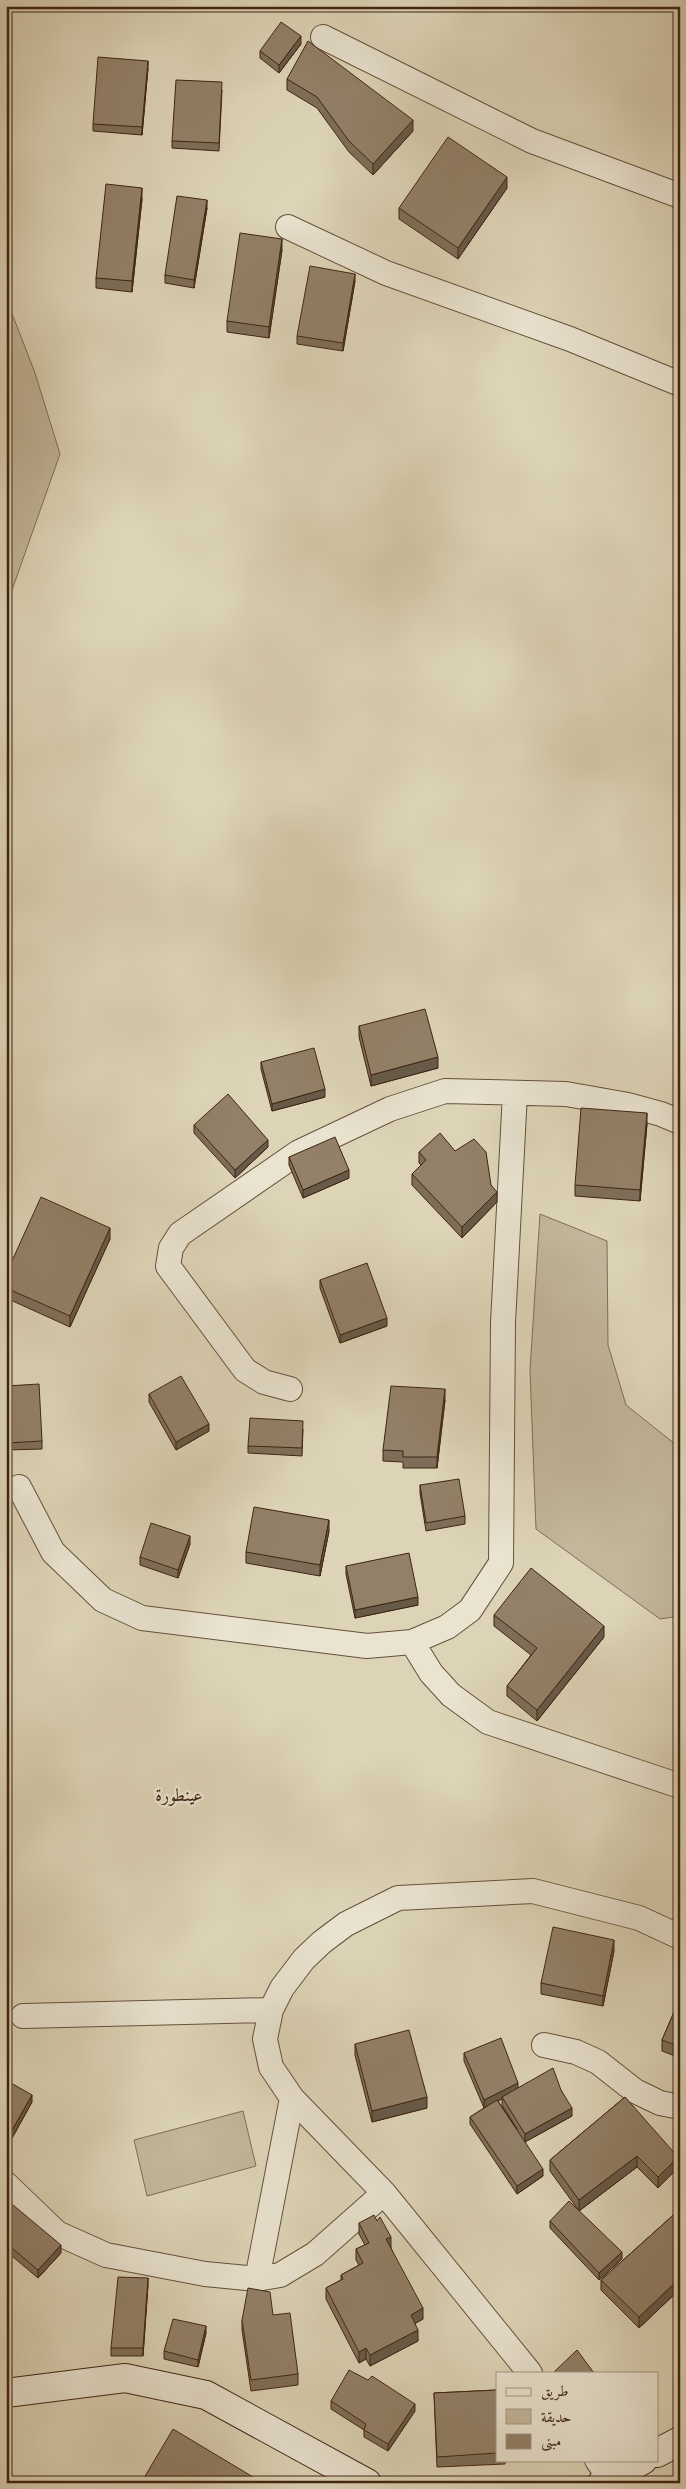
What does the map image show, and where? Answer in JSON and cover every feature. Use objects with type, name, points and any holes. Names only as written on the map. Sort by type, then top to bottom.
[{"type":"main road","points":[[6,2393],[125,2378],[206,2395],[367,2483]]},
{"type":"main road","points":[[658,2452],[680,2441]]},
{"type":"main road","points":[[606,2476],[639,2462]]},
{"type":"street","points":[[323,37],[532,141],[680,196]]},
{"type":"street","points":[[288,227],[386,274],[570,339],[680,384]]},
{"type":"street","points":[[290,1389],[264,1382],[245,1370],[168,1266],[171,1248],[180,1234],[299,1152],[390,1110],[445,1091],[566,1094],[600,1099],[661,1114],[680,1122]]},
{"type":"street","points":[[19,1487],[53,1552],[102,1600],[142,1618],[367,1646],[412,1642],[447,1627],[470,1610],[501,1563],[502,1323],[515,1093]]},
{"type":"street","points":[[412,1642],[431,1673],[451,1695],[488,1722],[680,1786]]},
{"type":"street","points":[[529,2372],[384,2193],[292,2098],[271,2067],[265,2039],[271,2010],[282,1988],[304,1959],[322,1942],[346,1924],[398,1898],[533,1891],[639,1918],[680,1937]]},
{"type":"street","points":[[24,2016],[271,2010]]},
{"type":"street","points":[[544,2045],[576,2052],[598,2062],[635,2091],[660,2103],[680,2107]]},
{"type":"street","points":[[257,2279],[292,2098]]},
{"type":"street","points":[[6,2184],[57,2233],[106,2255],[172,2268],[257,2279],[280,2275],[315,2254],[384,2193]]},
{"type":"green space","points":[[6,298],[35,373],[60,454],[6,607]]},
{"type":"green space","points":[[540,1214],[607,1241],[608,1345],[626,1405],[680,1448],[680,1616],[660,1619],[536,1529],[530,1370]]},
{"type":"green space","points":[[243,2111],[256,2166],[147,2196],[134,2140]]},
{"type":"building","points":[[281,22],[301,36],[279,65],[260,51]]},
{"type":"building","points":[[308,41],[413,120],[373,164],[349,141],[317,97],[287,79]]},
{"type":"building","points":[[98,57],[148,61],[142,127],[93,124]]},
{"type":"building","points":[[176,80],[222,82],[219,143],[172,141]]},
{"type":"building","points":[[448,137],[507,177],[458,248],[399,208]]},
{"type":"building","points":[[106,184],[142,188],[132,281],[96,278]]},
{"type":"building","points":[[177,196],[207,200],[194,280],[165,275]]},
{"type":"building","points":[[240,233],[282,239],[269,327],[227,321]]},
{"type":"building","points":[[310,266],[355,274],[343,343],[297,336]]},
{"type":"building","points":[[425,1009],[438,1057],[371,1075],[359,1026]]},
{"type":"building","points":[[314,1048],[325,1089],[272,1104],[261,1062]]},
{"type":"building","points":[[228,1094],[268,1140],[235,1170],[194,1125]]},
{"type":"building","points":[[581,1108],[647,1113],[640,1190],[575,1185]]},
{"type":"building","points":[[440,1133],[455,1151],[474,1139],[486,1152],[491,1185],[497,1192],[462,1227],[412,1174],[426,1160],[419,1152]]},
{"type":"building","points":[[335,1137],[349,1170],[303,1190],[289,1157]]},
{"type":"building","points":[[41,1197],[110,1228],[70,1316],[6,1288],[6,1274]]},
{"type":"building","points":[[367,1263],[387,1318],[340,1335],[320,1280]]},
{"type":"building","points":[[181,1376],[209,1424],[176,1442],[149,1394]]},
{"type":"building","points":[[39,1384],[42,1441],[6,1443],[6,1386]]},
{"type":"building","points":[[391,1386],[445,1389],[437,1457],[403,1457],[403,1451],[383,1450]]},
{"type":"building","points":[[250,1418],[303,1421],[302,1448],[248,1446]]},
{"type":"building","points":[[459,1479],[465,1516],[426,1523],[420,1485]]},
{"type":"building","points":[[254,1507],[329,1520],[320,1565],[246,1552]]},
{"type":"building","points":[[151,1523],[190,1536],[178,1570],[140,1557]]},
{"type":"building","points":[[409,1553],[418,1597],[355,1610],[346,1566]]},
{"type":"building","points":[[531,1568],[604,1626],[537,1710],[507,1686],[537,1648],[494,1615]]},
{"type":"building","points":[[553,1927],[614,1940],[603,1996],[541,1983]]},
{"type":"building","points":[[680,1998],[680,2047],[662,2040]]},
{"type":"building","points":[[409,2030],[427,2097],[372,2111],[355,2044]]},
{"type":"building","points":[[501,2038],[518,2083],[484,2100],[464,2053]]},
{"type":"building","points":[[553,2068],[561,2090],[572,2108],[525,2134],[502,2097]]},
{"type":"building","points":[[11,2083],[32,2095],[11,2132],[6,2130],[6,2091]]},
{"type":"building","points":[[625,2097],[678,2157],[658,2177],[637,2156],[579,2200],[550,2160]]},
{"type":"building","points":[[497,2100],[543,2169],[517,2186],[470,2117]]},
{"type":"building","points":[[569,2201],[622,2252],[599,2273],[550,2221]]},
{"type":"building","points":[[13,2205],[61,2245],[38,2270],[6,2243],[6,2214]]},
{"type":"building","points":[[680,2209],[680,2278],[639,2317],[601,2280]]},
{"type":"building","points":[[374,2215],[377,2221],[380,2217],[391,2237],[386,2239],[423,2308],[411,2315],[418,2330],[370,2355],[366,2348],[359,2352],[326,2288],[343,2279],[341,2275],[363,2263],[356,2249],[369,2243],[359,2223]]},
{"type":"building","points":[[118,2277],[148,2278],[143,2348],[111,2348]]},
{"type":"building","points":[[248,2288],[270,2292],[273,2315],[290,2313],[298,2374],[251,2380],[242,2320]]},
{"type":"building","points":[[173,2319],[206,2326],[198,2360],[164,2351]]},
{"type":"building","points":[[577,2350],[593,2372],[554,2372]]},
{"type":"building","points":[[349,2370],[368,2380],[372,2376],[415,2404],[388,2444],[364,2430],[366,2424],[331,2401]]},
{"type":"building","points":[[496,2390],[496,2453],[437,2457],[434,2393]]},
{"type":"building","points":[[173,2429],[263,2483],[141,2483]]},
{"type":"district","name":"عينطورة","points":[[179,1795]]}]
